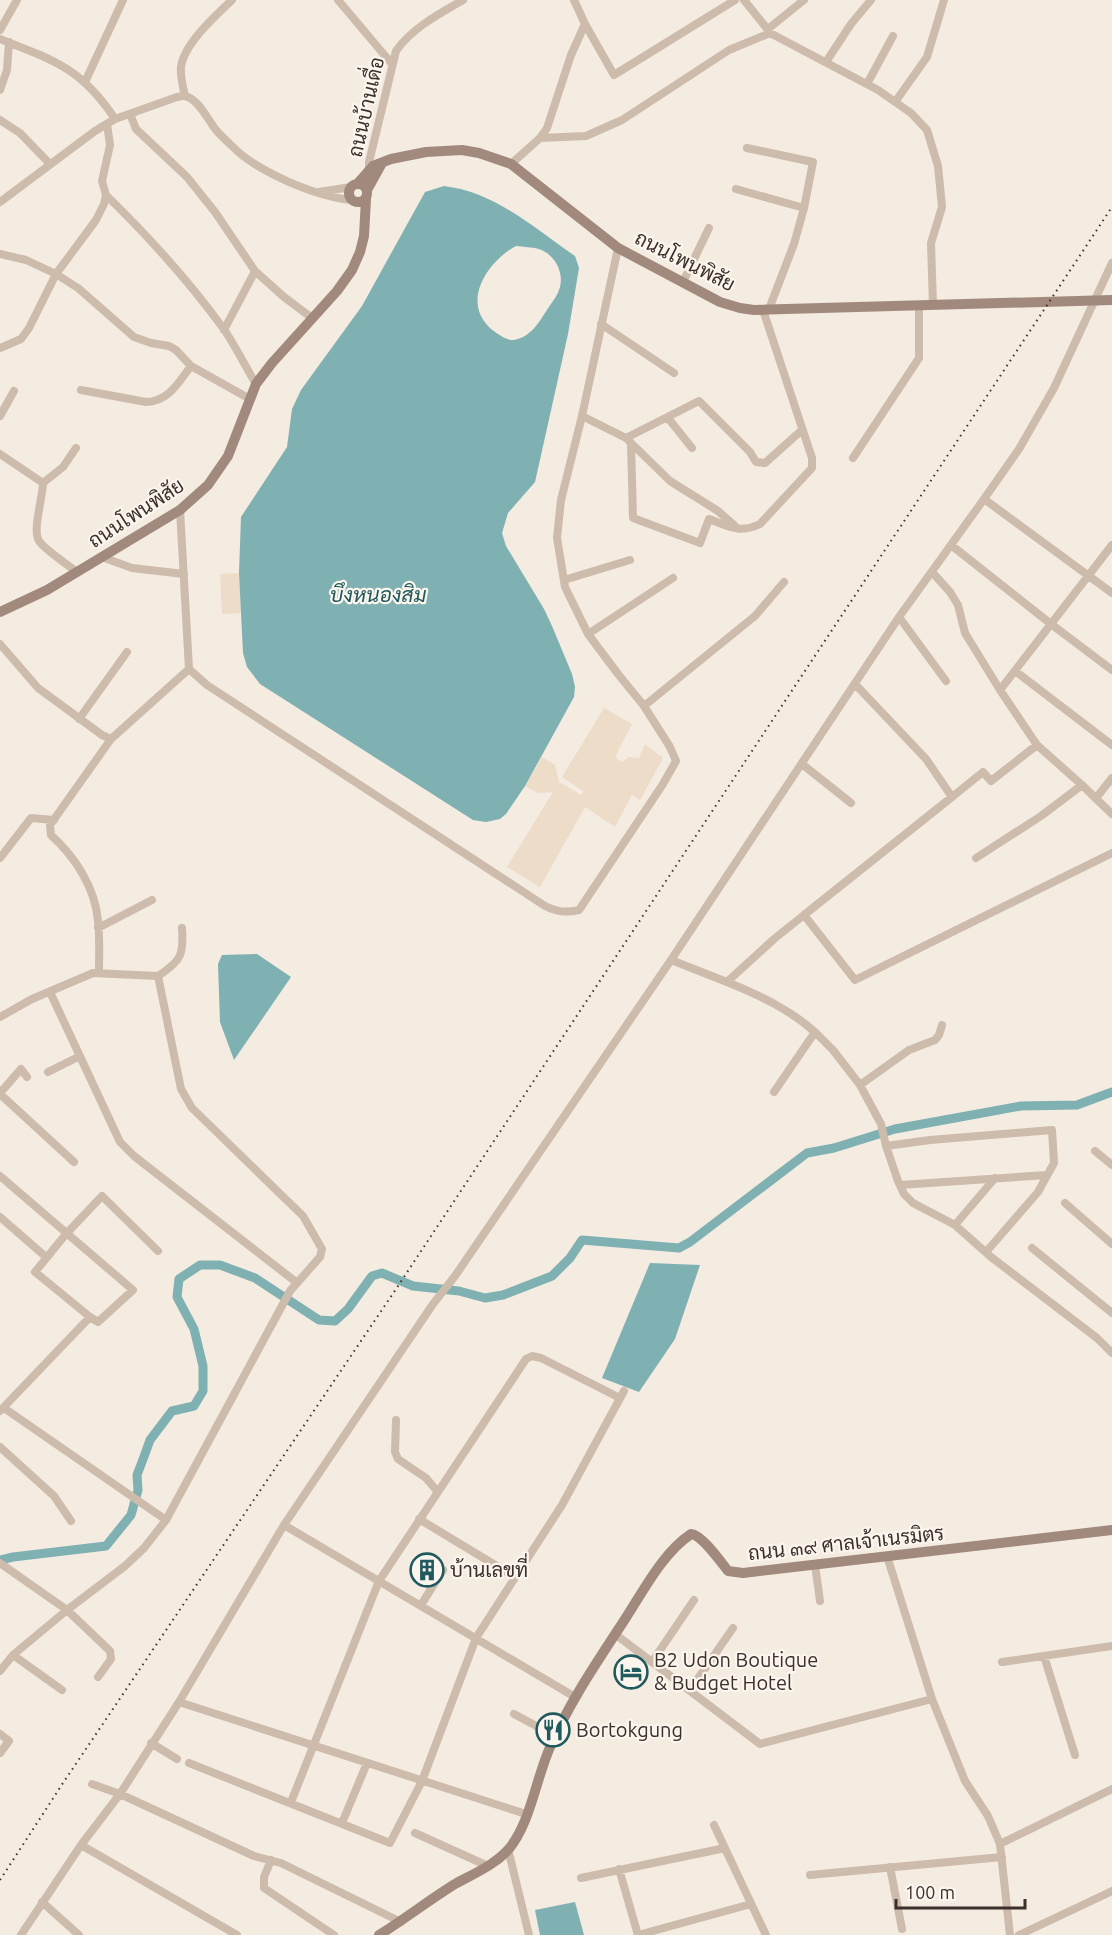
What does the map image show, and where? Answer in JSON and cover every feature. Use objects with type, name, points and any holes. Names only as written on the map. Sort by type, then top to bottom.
[{"type":"street","points":[[0,30],[17,0]]},
{"type":"street","points":[[86,82],[123,0]]},
{"type":"street","points":[[185,96],[180,70],[182,62],[193,42],[232,0]]},
{"type":"street","name":"ถนนบ้านเดื่อ","points":[[368,171],[396,51],[403,40],[413,32],[463,0]]},
{"type":"street","points":[[573,0],[614,75],[735,0]]},
{"type":"street","points":[[744,0],[769,31],[896,102],[911,113],[927,130],[938,166],[942,207],[931,243],[933,305]]},
{"type":"street","points":[[540,138],[586,136],[630,114],[729,50],[769,31],[804,0]]},
{"type":"street","points":[[826,62],[851,24],[871,0]]},
{"type":"street","points":[[896,102],[927,57],[944,0]]},
{"type":"street","points":[[343,2],[392,64]]},
{"type":"street","points":[[511,164],[540,138],[550,121],[585,24]]},
{"type":"street","points":[[867,84],[893,36]]},
{"type":"street","points":[[0,39],[48,58],[78,75],[102,99],[115,119]]},
{"type":"street","points":[[0,90],[7,70],[9,42]]},
{"type":"street","points":[[0,202],[115,119],[185,96],[192,99],[216,130],[240,155],[263,169],[315,192],[333,198],[360,192],[382,163]]},
{"type":"street","points":[[130,114],[136,129],[187,177],[215,212],[255,271],[312,318]]},
{"type":"street","points":[[0,120],[20,133],[50,164]]},
{"type":"street","points":[[107,124],[110,145],[102,181],[106,195],[142,231],[200,298],[224,330],[256,384]]},
{"type":"street","points":[[629,441],[633,518],[700,543],[709,519],[739,530],[753,528],[760,524],[812,468],[812,458],[766,310],[794,244],[813,162],[747,148]]},
{"type":"street","name":"ถนนโพนพิสัย","points":[[368,171],[373,166],[382,163],[426,152],[462,150],[480,153],[511,164],[618,248],[720,302],[740,308],[766,310],[1112,300]]},
{"type":"street","points":[[360,192],[368,171]]},
{"type":"street","points":[[736,189],[804,208]]},
{"type":"street","points":[[315,192],[360,192]]},
{"type":"street","name":"ถนนโพนพิสัย","points":[[0,612],[46,590],[180,510],[208,485],[228,456],[256,384],[337,291],[352,270],[360,252],[365,226],[360,192]]},
{"type":"street","points":[[0,348],[21,339],[29,328],[56,274],[96,220],[106,195]]},
{"type":"street","points":[[683,282],[709,228]]},
{"type":"street","points":[[180,510],[189,669],[217,692],[545,906],[556,911],[579,910],[676,761],[670,747],[644,706],[588,634],[565,587],[557,538],[561,500],[582,416],[618,248]]},
{"type":"street","points":[[0,254],[26,260],[56,274],[78,288],[134,338],[169,346],[191,366],[250,399]]},
{"type":"street","points":[[21,1935],[179,1702],[284,1525],[433,1304],[455,1276],[671,960],[899,617],[1019,449],[1054,388],[1112,262]]},
{"type":"street","points":[[224,330],[255,271]]},
{"type":"street","points":[[853,458],[919,358],[919,305]]},
{"type":"street","points":[[601,324],[674,373]]},
{"type":"street","points":[[81,390],[155,402],[170,393],[191,366]]},
{"type":"street","points":[[0,416],[14,391]]},
{"type":"street","points":[[629,441],[699,401],[750,452],[756,462],[765,463],[802,430]]},
{"type":"street","points":[[582,416],[629,441],[670,481],[718,511],[739,530]]},
{"type":"street","points":[[668,418],[692,448]]},
{"type":"street","points":[[76,448],[63,466],[43,483],[36,529],[39,541],[77,572]]},
{"type":"street","points":[[0,454],[43,483]]},
{"type":"street","points":[[984,499],[1112,593]]},
{"type":"street","points":[[951,545],[1112,670]]},
{"type":"street","points":[[1000,690],[1112,545]]},
{"type":"street","points":[[102,557],[132,568],[184,574]]},
{"type":"street","points":[[564,580],[630,560]]},
{"type":"street","points":[[932,572],[958,605],[965,633],[1037,745],[1112,814]]},
{"type":"street","points":[[588,634],[674,578]]},
{"type":"street","points":[[644,706],[756,616],[784,582]]},
{"type":"street","points":[[899,617],[946,681]]},
{"type":"street","points":[[0,644],[38,688],[102,735],[111,739]]},
{"type":"street","points":[[79,718],[127,652]]},
{"type":"street","points":[[99,973],[98,918],[90,891],[77,864],[66,849],[51,836],[50,825],[111,739],[189,669]]},
{"type":"street","points":[[1015,671],[1112,745]]},
{"type":"street","points":[[855,684],[926,759],[952,797]]},
{"type":"street","points":[[727,982],[774,939],[983,772],[991,781],[1037,745]]},
{"type":"street","points":[[802,764],[851,803]]},
{"type":"street","points":[[1096,798],[1112,778]]},
{"type":"street","points":[[976,858],[1041,816],[1082,784]]},
{"type":"street","points":[[0,858],[31,818],[54,820]]},
{"type":"street","points":[[804,915],[855,980],[1112,853]]},
{"type":"street","points":[[98,928],[152,900]]},
{"type":"street","points":[[0,1017],[93,973],[158,976],[180,958],[183,947],[182,928]]},
{"type":"street","points":[[671,960],[766,998],[784,1008],[815,1032],[833,1050],[860,1085],[882,1128],[885,1144],[904,1194],[913,1203],[956,1225],[986,1252],[1097,1338],[1112,1353]]},
{"type":"street","points":[[0,1671],[13,1655],[125,1566],[144,1548],[166,1520],[282,1304],[296,1282],[320,1257],[322,1249],[303,1216],[192,1108],[181,1089],[158,976]]},
{"type":"street","points":[[50,992],[120,1142],[134,1156],[296,1282]]},
{"type":"street","points":[[860,1085],[909,1050],[935,1040],[942,1025]]},
{"type":"street","points":[[774,1092],[815,1032]]},
{"type":"street","points":[[48,1072],[80,1056]]},
{"type":"street","points":[[27,1077],[21,1069],[0,1094],[74,1162]]},
{"type":"street","points":[[885,1144],[1052,1130],[1054,1163],[1038,1192],[986,1252]]},
{"type":"street","points":[[1095,1151],[1112,1165]]},
{"type":"street","points":[[900,1185],[1047,1175]]},
{"type":"street","points":[[0,1176],[66,1234],[133,1290],[98,1322],[35,1272],[46,1257],[66,1234],[102,1196],[158,1251]]},
{"type":"street","points":[[956,1225],[995,1178]]},
{"type":"street","points":[[1065,1203],[1112,1244]]},
{"type":"street","points":[[0,1217],[46,1257]]},
{"type":"street","points":[[1032,1248],[1112,1313]]},
{"type":"street","points":[[90,1317],[2,1409],[166,1520]]},
{"type":"street","points":[[189,1763],[390,1843],[422,1781],[476,1638],[562,1505],[622,1395],[541,1358],[529,1357],[523,1362],[379,1581],[291,1802]]},
{"type":"street","points":[[396,1420],[395,1452],[398,1459],[426,1478],[437,1491]]},
{"type":"street","points":[[0,1447],[54,1496],[70,1521]]},
{"type":"street","points":[[419,1519],[515,1577]]},
{"type":"street","points":[[284,1525],[575,1697]]},
{"type":"street","name":"ถนน ๓๙ ศาลเจ้าเนรมิตร","points":[[379,1935],[453,1885],[488,1866],[508,1849],[518,1834],[555,1736],[575,1697],[665,1559],[680,1541],[691,1534],[696,1534],[701,1539],[728,1571],[743,1573],[1112,1530]]},
{"type":"street","points":[[887,1556],[932,1699],[965,1781],[988,1816],[1000,1844],[1010,1935]]},
{"type":"street","points":[[3,1565],[67,1610],[110,1651],[111,1659],[98,1677]]},
{"type":"street","points":[[815,1565],[820,1601]]},
{"type":"street","points":[[421,1605],[443,1570]]},
{"type":"street","points":[[652,1662],[694,1600]]},
{"type":"street","points":[[690,1690],[733,1628]]},
{"type":"street","points":[[615,1634],[760,1744],[932,1699]]},
{"type":"street","points":[[1002,1662],[1112,1646]]},
{"type":"street","points":[[13,1655],[62,1690]]},
{"type":"street","points":[[1044,1656],[1075,1755]]},
{"type":"street","points":[[179,1702],[526,1814]]},
{"type":"street","points":[[514,1714],[555,1736]]},
{"type":"street","points":[[0,1734],[9,1741],[0,1753]]},
{"type":"street","points":[[151,1743],[177,1759]]},
{"type":"street","points":[[342,1823],[367,1763]]},
{"type":"street","points":[[92,1784],[255,1856],[271,1860],[401,1922]]},
{"type":"street","points":[[1000,1844],[1112,1789]]},
{"type":"street","points":[[714,1825],[766,1935]]},
{"type":"street","points":[[415,1833],[488,1866]]},
{"type":"street","points":[[81,1845],[237,1935]]},
{"type":"street","points":[[581,1878],[725,1848]]},
{"type":"street","points":[[508,1849],[529,1935]]},
{"type":"street","points":[[810,1875],[1002,1857]]},
{"type":"street","points":[[271,1860],[263,1880],[264,1888],[334,1935]]},
{"type":"street","points":[[890,1867],[902,1929]]},
{"type":"street","points":[[619,1869],[638,1935],[661,1931],[751,1904]]},
{"type":"street","points":[[1019,1935],[1112,1891]]},
{"type":"street","points":[[42,1902],[78,1935]]},
{"type":"shaded area","points":[[239,573],[241,613],[222,614],[220,574]]},
{"type":"shaded area","points":[[604,708],[632,724],[615,757],[622,762],[629,757],[639,758],[645,744],[663,758],[640,800],[632,795],[615,827],[585,807],[540,887],[507,867],[553,792],[538,793],[525,786],[542,757],[555,765],[559,782],[581,795],[583,791],[562,777]]},
{"type":"water","name":"บึงหนองสิม","points":[[444,186],[463,190],[497,203],[575,256],[579,268],[568,334],[535,482],[508,513],[502,533],[506,546],[552,626],[572,674],[575,687],[574,697],[525,786],[506,814],[500,819],[486,822],[473,820],[260,684],[247,667],[243,653],[239,573],[241,517],[287,447],[292,409],[301,390],[362,306],[425,192]],"holes":[[[516,246],[539,249],[550,256],[558,266],[561,284],[555,298],[534,328],[525,336],[511,340],[492,330],[482,317],[478,306],[478,294],[488,271],[496,261]]]},
{"type":"water","points":[[257,954],[291,977],[234,1060],[220,1022],[218,964],[222,955]]},
{"type":"water","points":[[650,1263],[700,1265],[675,1339],[639,1392],[602,1378]]},
{"type":"water","points":[[575,1902],[584,1935],[540,1935],[535,1910]]},
{"type":"waterway","points":[[0,1560],[106,1546],[131,1515],[138,1490],[137,1475],[150,1440],[172,1411],[194,1406],[203,1391],[203,1366],[194,1329],[177,1297],[179,1279],[200,1265],[220,1265],[255,1278],[319,1320],[335,1321],[348,1309],[372,1276],[382,1273],[413,1286],[459,1291],[485,1298],[503,1295],[552,1276],[570,1258],[582,1240],[679,1248],[807,1153],[834,1148],[895,1129],[1021,1106],[1077,1105],[1112,1092]]},
{"type":"railway","points":[[0,1880],[394,1292],[1112,207]]},
{"type":"place","name":"บ้านเลขที่","points":[[427,1570]]},
{"type":"place","name":"B2 Udon Boutique & Budget Hotel","points":[[631,1672]]},
{"type":"place","name":"Bortokgung","points":[[553,1730]]}]
